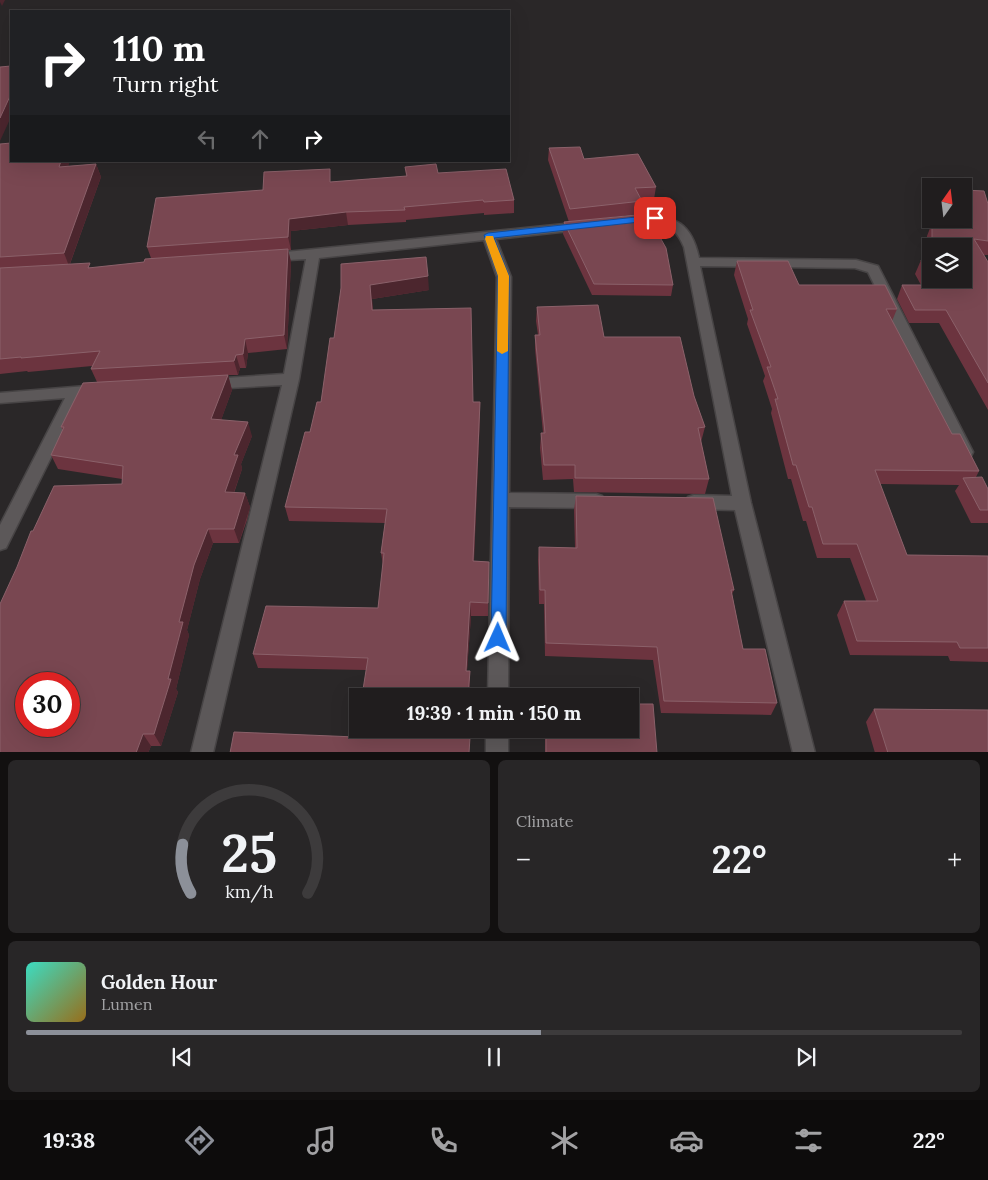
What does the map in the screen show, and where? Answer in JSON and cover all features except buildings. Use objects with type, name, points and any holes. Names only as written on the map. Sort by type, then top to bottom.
[{"type":"street","points":[[620,221],[655,218],[678,226],[685,234],[693,262],[742,503],[804,752]]},
{"type":"street","points":[[254,259],[601,224]]},
{"type":"street","points":[[488,235],[504,276],[498,688]]},
{"type":"street","points":[[202,752],[291,379],[313,254]]},
{"type":"street","points":[[693,262],[856,264],[873,269],[970,462]]},
{"type":"street","points":[[193,385],[291,379]]},
{"type":"street","points":[[0,398],[115,389]]},
{"type":"street","points":[[0,543],[76,391]]},
{"type":"street","points":[[500,500],[616,502]]},
{"type":"street","points":[[674,502],[742,503]]},
{"type":"street","points":[[497,738],[497,752]]},
{"type":"slow traffic","points":[[489,239],[504,276],[502,351]]},
{"type":"route","points":[[498,638],[504,276],[488,235],[655,218]]}]
